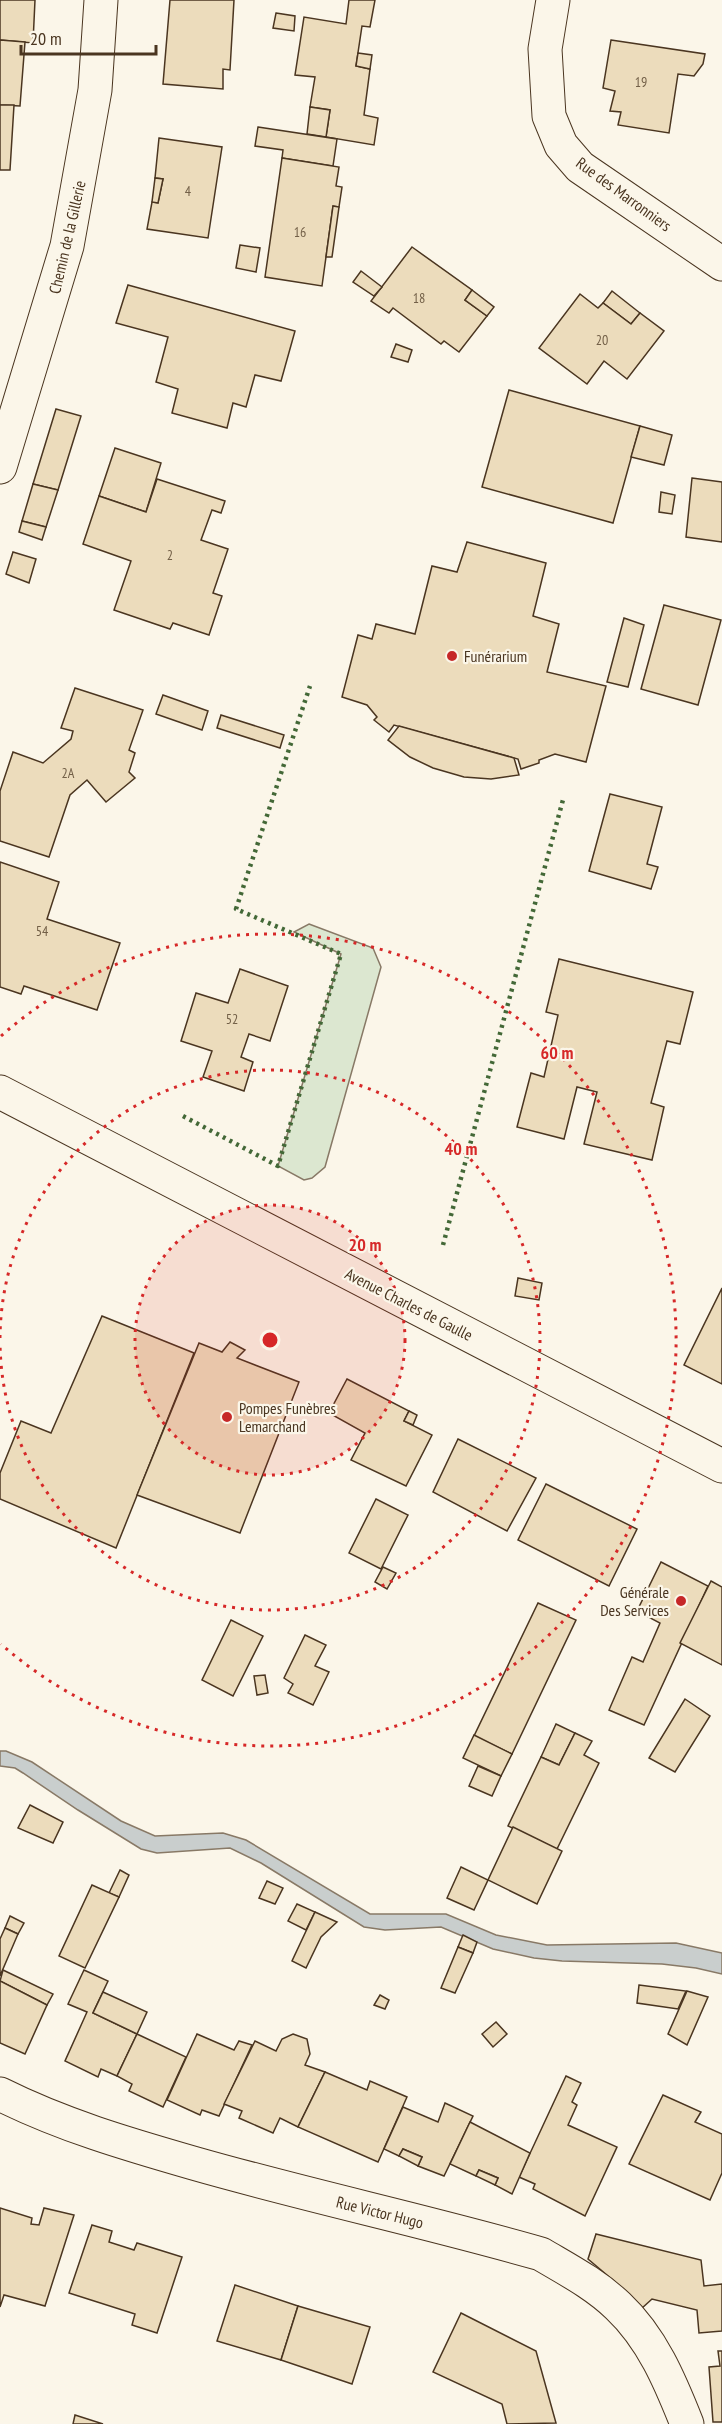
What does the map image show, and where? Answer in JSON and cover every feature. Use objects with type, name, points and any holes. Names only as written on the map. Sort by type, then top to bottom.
[{"type":"street","name":"Chemin de la Gillerie","points":[[0,467],[68,246],[95,90],[101,0]]},
{"type":"street","name":"Rue des Marronniers","points":[[553,0],[545,49],[549,116],[561,145],[580,167],[722,264]]},
{"type":"street","name":"Avenue Charles de Gaulle","points":[[0,1092],[722,1466]]},
{"type":"street","name":"Rue Victor Hugo","points":[[0,2094],[30,2110],[108,2138],[236,2175],[541,2254],[582,2277],[618,2306],[649,2343],[670,2380],[687,2424]]},
{"type":"green space","points":[[309,924],[373,948],[381,967],[325,1167],[312,1178],[304,1180],[278,1166],[341,954],[294,932]]},
{"type":"shaded area","points":[[0,1751],[6,1751],[32,1762],[121,1821],[155,1836],[223,1833],[246,1840],[370,1914],[446,1914],[496,1935],[547,1945],[676,1943],[722,1953],[722,1974],[662,1964],[534,1958],[493,1949],[441,1927],[385,1930],[364,1927],[261,1863],[230,1848],[157,1853],[141,1849],[15,1768],[0,1766]]},
{"type":"building","points":[[0,0],[35,0],[33,43],[0,40]]},
{"type":"building","points":[[170,0],[234,0],[230,70],[223,69],[223,89],[163,84]]},
{"type":"building","points":[[349,0],[375,0],[370,27],[362,26],[356,66],[370,69],[364,115],[378,118],[374,145],[326,137],[330,110],[310,107],[315,77],[295,75],[304,17],[346,24]]},
{"type":"building","points":[[276,13],[295,16],[294,31],[273,28]]},
{"type":"building","points":[[0,40],[25,42],[20,106],[0,105]]},
{"type":"building","points":[[611,40],[705,54],[703,64],[694,76],[678,74],[669,133],[618,125],[621,112],[610,111],[615,91],[603,88]]},
{"type":"building","points":[[358,53],[372,55],[370,69],[356,66]]},
{"type":"building","points":[[0,105],[14,105],[10,170],[0,170]]},
{"type":"building","points":[[310,107],[330,110],[326,137],[307,134]]},
{"type":"building","points":[[258,127],[337,139],[333,166],[282,158],[283,150],[255,146]]},
{"type":"building","points":[[159,138],[222,147],[208,238],[147,229],[152,202],[158,203],[163,179],[155,178]]},
{"type":"building","points":[[282,158],[339,167],[336,186],[342,187],[339,207],[333,206],[322,286],[265,277]]},
{"type":"building","points":[[155,178],[163,179],[158,203],[152,202]]},
{"type":"building","points":[[333,206],[339,207],[332,257],[326,257]]},
{"type":"building","points":[[240,245],[260,248],[256,272],[236,268]]},
{"type":"building","points":[[412,247],[472,290],[465,300],[487,316],[459,352],[444,341],[441,344],[393,308],[389,313],[371,301]]},
{"type":"building","points":[[361,271],[382,287],[374,296],[353,282]]},
{"type":"building","points":[[128,285],[295,331],[281,381],[255,375],[246,407],[233,403],[227,428],[172,413],[178,389],[156,382],[168,337],[116,323]]},
{"type":"building","points":[[472,290],[494,307],[487,316],[465,300]]},
{"type":"building","points":[[612,291],[640,313],[631,324],[603,303]]},
{"type":"building","points":[[580,294],[598,308],[603,303],[631,324],[640,313],[664,331],[627,379],[604,361],[587,384],[539,348]]},
{"type":"building","points":[[396,344],[412,350],[408,362],[391,357]]},
{"type":"building","points":[[509,390],[640,426],[613,523],[482,487]]},
{"type":"building","points":[[56,409],[81,416],[58,490],[33,484]]},
{"type":"building","points":[[640,426],[672,435],[664,465],[631,457]]},
{"type":"building","points":[[115,448],[161,463],[146,512],[99,496]]},
{"type":"building","points":[[692,478],[722,482],[722,542],[686,537]]},
{"type":"building","points":[[157,479],[225,501],[221,513],[212,510],[201,540],[228,549],[213,593],[222,596],[209,635],[173,623],[170,629],[114,610],[131,561],[83,544],[99,496],[146,512]]},
{"type":"building","points":[[33,484],[58,490],[46,527],[22,521]]},
{"type":"building","points":[[661,492],[675,495],[672,514],[659,512]]},
{"type":"building","points":[[22,521],[46,527],[42,540],[19,532]]},
{"type":"building","name":"Funérarium","points":[[467,542],[546,563],[533,616],[559,624],[547,672],[606,686],[586,762],[555,754],[521,769],[518,759],[394,725],[389,732],[374,720],[377,717],[367,705],[342,697],[358,635],[372,639],[376,624],[415,634],[432,566],[457,572]]},
{"type":"building","points":[[13,552],[36,559],[29,583],[6,574]]},
{"type":"building","points":[[664,605],[721,620],[698,705],[641,689]]},
{"type":"building","points":[[624,618],[644,625],[628,687],[607,682]]},
{"type":"building","points":[[75,688],[143,710],[129,750],[135,753],[129,772],[135,778],[106,802],[87,780],[70,795],[49,857],[0,841],[0,791],[13,752],[43,763],[71,739],[73,731],[61,728]]},
{"type":"building","points":[[163,695],[208,711],[202,730],[156,714]]},
{"type":"building","points":[[221,715],[284,735],[280,748],[217,728]]},
{"type":"building","points":[[399,726],[514,758],[519,775],[491,779],[464,777],[433,768],[410,757],[388,740]]},
{"type":"building","points":[[610,794],[662,807],[647,864],[658,867],[651,889],[589,871]]},
{"type":"building","points":[[0,862],[59,882],[47,919],[120,943],[97,1010],[24,986],[21,994],[0,987]]},
{"type":"building","points":[[559,959],[693,992],[680,1044],[667,1041],[651,1103],[664,1107],[652,1160],[584,1144],[597,1092],[577,1087],[564,1139],[517,1127],[531,1073],[544,1077],[558,1015],[546,1012]]},
{"type":"building","points":[[240,969],[288,986],[270,1041],[249,1034],[241,1057],[253,1062],[244,1091],[203,1077],[212,1051],[181,1041],[196,993],[228,1003]]},
{"type":"building","points":[[518,1278],[542,1283],[539,1300],[515,1296]]},
{"type":"building","points":[[722,1288],[722,1384],[684,1365]]},
{"type":"building","points":[[102,1316],[194,1353],[116,1548],[0,1499],[0,1473],[21,1421],[51,1433]]},
{"type":"building","name":"Pompes Funèbres Lemarchand","points":[[230,1342],[245,1350],[237,1358],[299,1382],[240,1533],[137,1495],[199,1343],[222,1352]]},
{"type":"building","points":[[347,1379],[409,1411],[404,1421],[432,1435],[406,1486],[351,1460],[365,1433],[329,1413]]},
{"type":"building","points":[[409,1411],[417,1415],[413,1425],[404,1421]]},
{"type":"building","points":[[458,1439],[536,1478],[507,1531],[433,1492]]},
{"type":"building","points":[[546,1484],[637,1529],[609,1586],[518,1540]]},
{"type":"building","points":[[376,1499],[408,1515],[381,1569],[349,1553]]},
{"type":"building","points":[[661,1562],[708,1586],[644,1725],[609,1710],[632,1657],[643,1662],[660,1623],[637,1611]]},
{"type":"building","points":[[383,1567],[396,1573],[387,1589],[375,1582]]},
{"type":"building","points":[[711,1581],[722,1587],[722,1665],[680,1643]]},
{"type":"building","points":[[538,1603],[576,1620],[512,1754],[474,1736]]},
{"type":"building","points":[[231,1620],[263,1636],[233,1696],[202,1680]]},
{"type":"building","points":[[305,1635],[326,1645],[315,1666],[329,1672],[313,1705],[288,1693],[293,1684],[284,1678]]},
{"type":"building","points":[[265,1675],[268,1693],[257,1695],[254,1676]]},
{"type":"building","points":[[685,1699],[710,1716],[675,1772],[649,1758]]},
{"type":"building","points":[[556,1724],[575,1733],[559,1765],[541,1757]]},
{"type":"building","points":[[575,1733],[592,1741],[584,1755],[599,1763],[557,1849],[508,1826],[541,1757],[559,1765]]},
{"type":"building","points":[[474,1735],[512,1754],[501,1776],[463,1758]]},
{"type":"building","points":[[478,1766],[501,1776],[492,1796],[469,1786]]},
{"type":"building","points":[[30,1805],[63,1822],[53,1843],[18,1828]]},
{"type":"building","points":[[513,1827],[562,1851],[537,1904],[488,1880]]},
{"type":"building","points":[[461,1867],[488,1880],[474,1910],[447,1898]]},
{"type":"building","points":[[120,1870],[129,1875],[119,1897],[109,1893]]},
{"type":"building","points":[[267,1881],[283,1888],[275,1904],[259,1898]]},
{"type":"building","points":[[92,1885],[119,1897],[85,1968],[59,1956]]},
{"type":"building","points":[[297,1904],[315,1912],[306,1930],[288,1921]]},
{"type":"building","points":[[315,1912],[337,1922],[321,1937],[306,1968],[292,1961]]},
{"type":"building","points":[[10,1916],[24,1923],[18,1934],[5,1928]]},
{"type":"building","points":[[5,1928],[18,1934],[0,1976],[0,1939]]},
{"type":"building","points":[[463,1935],[477,1942],[473,1953],[458,1947]]},
{"type":"building","points":[[458,1947],[473,1953],[455,1993],[441,1988]]},
{"type":"building","points":[[3,1970],[53,1994],[47,2005],[0,1981]]},
{"type":"building","points":[[84,1970],[108,1981],[93,2013],[137,2034],[117,2076],[101,2069],[98,2077],[65,2061],[87,2012],[68,2004]]},
{"type":"building","points":[[0,1981],[47,2005],[25,2054],[0,2043]]},
{"type":"building","points":[[639,1985],[686,1991],[678,2009],[637,2003]]},
{"type":"building","points":[[687,1991],[708,1997],[687,2045],[668,2034]]},
{"type":"building","points":[[103,1992],[147,2012],[137,2034],[93,2013]]},
{"type":"building","points":[[380,1995],[389,2000],[385,2009],[374,2005]]},
{"type":"building","points":[[496,2022],[507,2034],[493,2047],[482,2034]]},
{"type":"building","points":[[137,2034],[186,2057],[163,2107],[129,2091],[132,2084],[117,2076]]},
{"type":"building","points":[[197,2034],[234,2050],[239,2041],[252,2045],[219,2116],[202,2110],[200,2115],[167,2100]]},
{"type":"building","points":[[293,2034],[307,2039],[310,2054],[305,2065],[325,2072],[298,2127],[280,2118],[273,2133],[239,2118],[242,2111],[224,2104],[255,2041],[276,2051],[282,2039]]},
{"type":"building","points":[[325,2072],[367,2090],[370,2081],[407,2097],[378,2162],[298,2127]]},
{"type":"building","points":[[566,2076],[581,2083],[572,2102],[577,2105],[568,2125],[617,2147],[585,2216],[533,2189],[535,2184],[519,2177]]},
{"type":"building","points":[[663,2095],[701,2112],[695,2122],[722,2134],[722,2173],[710,2200],[629,2164]]},
{"type":"building","points":[[445,2103],[473,2116],[444,2176],[418,2166],[422,2157],[403,2149],[399,2156],[384,2149],[403,2107],[438,2122]]},
{"type":"building","points":[[470,2122],[530,2153],[512,2194],[495,2185],[498,2178],[479,2170],[476,2176],[450,2164]]},
{"type":"building","points":[[403,2149],[422,2157],[418,2166],[399,2156]]},
{"type":"building","points":[[479,2170],[498,2178],[495,2185],[476,2176]]},
{"type":"building","points":[[0,2208],[32,2218],[31,2224],[39,2225],[44,2208],[74,2215],[45,2306],[4,2295],[0,2307]]},
{"type":"building","points":[[92,2225],[112,2231],[109,2242],[134,2250],[137,2243],[182,2257],[157,2333],[132,2325],[135,2314],[69,2293]]},
{"type":"building","points":[[596,2234],[701,2260],[704,2286],[722,2284],[722,2331],[699,2333],[697,2310],[652,2299],[641,2309],[614,2281],[588,2259]]},
{"type":"building","points":[[235,2285],[298,2306],[281,2360],[217,2341]]},
{"type":"building","points":[[298,2306],[370,2327],[352,2384],[281,2360]]},
{"type":"building","points":[[461,2313],[536,2351],[556,2423],[507,2424],[502,2404],[433,2372]]},
{"type":"building","points":[[718,2351],[722,2351],[722,2422],[713,2422],[709,2367],[720,2366]]},
{"type":"building","points":[[75,2415],[103,2424],[73,2424]]},
{"type":"hedge","points":[[183,1116],[278,1166],[341,954],[236,909],[310,686]]},
{"type":"hedge","points":[[443,1245],[564,796]]},
{"type":"place","name":"Funérarium","points":[[452,656]]},
{"type":"place","name":"Pompes Funèbres Lemarchand","points":[[227,1417]]},
{"type":"place","name":"Générale Des Services","points":[[681,1601]]}]
